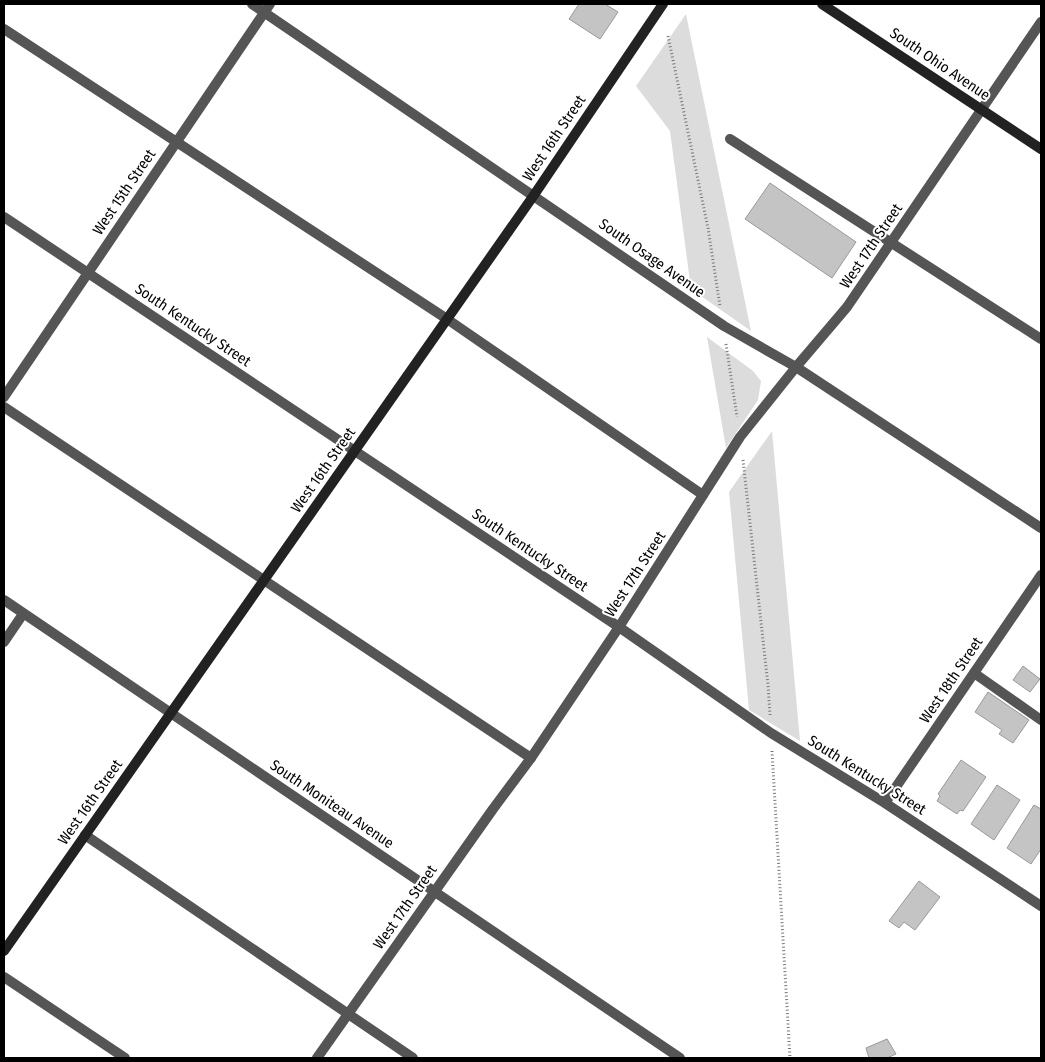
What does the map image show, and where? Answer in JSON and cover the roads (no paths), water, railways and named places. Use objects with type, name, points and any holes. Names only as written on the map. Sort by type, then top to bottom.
[{"type":"main road","name":"West 16th Street","points":[[4,951],[534,195],[663,4]]},
{"type":"main road","name":"South Ohio Avenue","points":[[822,4],[1041,149]]},
{"type":"street","name":"South Osage Avenue","points":[[252,4],[268,8],[724,326],[796,367],[1041,528]]},
{"type":"street","name":"West 15th Street","points":[[4,397],[268,8]]},
{"type":"street","name":"West 17th Street","points":[[317,1058],[531,758],[619,627],[740,437],[847,307],[1041,22]]},
{"type":"street","points":[[4,29],[447,319],[703,495]]},
{"type":"street","points":[[730,139],[1041,339]]},
{"type":"street","name":"South Kentucky Street","points":[[4,217],[619,627],[771,733],[885,803],[1041,906]]},
{"type":"street","points":[[4,407],[531,758]]},
{"type":"street","name":"West 18th Street","points":[[885,803],[1041,574]]},
{"type":"street","name":"South Moniteau Avenue","points":[[4,600],[680,1058]]},
{"type":"street","points":[[4,642],[24,614]]},
{"type":"street","points":[[974,673],[1041,720]]},
{"type":"street","points":[[85,835],[413,1058]]},
{"type":"street","points":[[4,977],[125,1058]]}]
